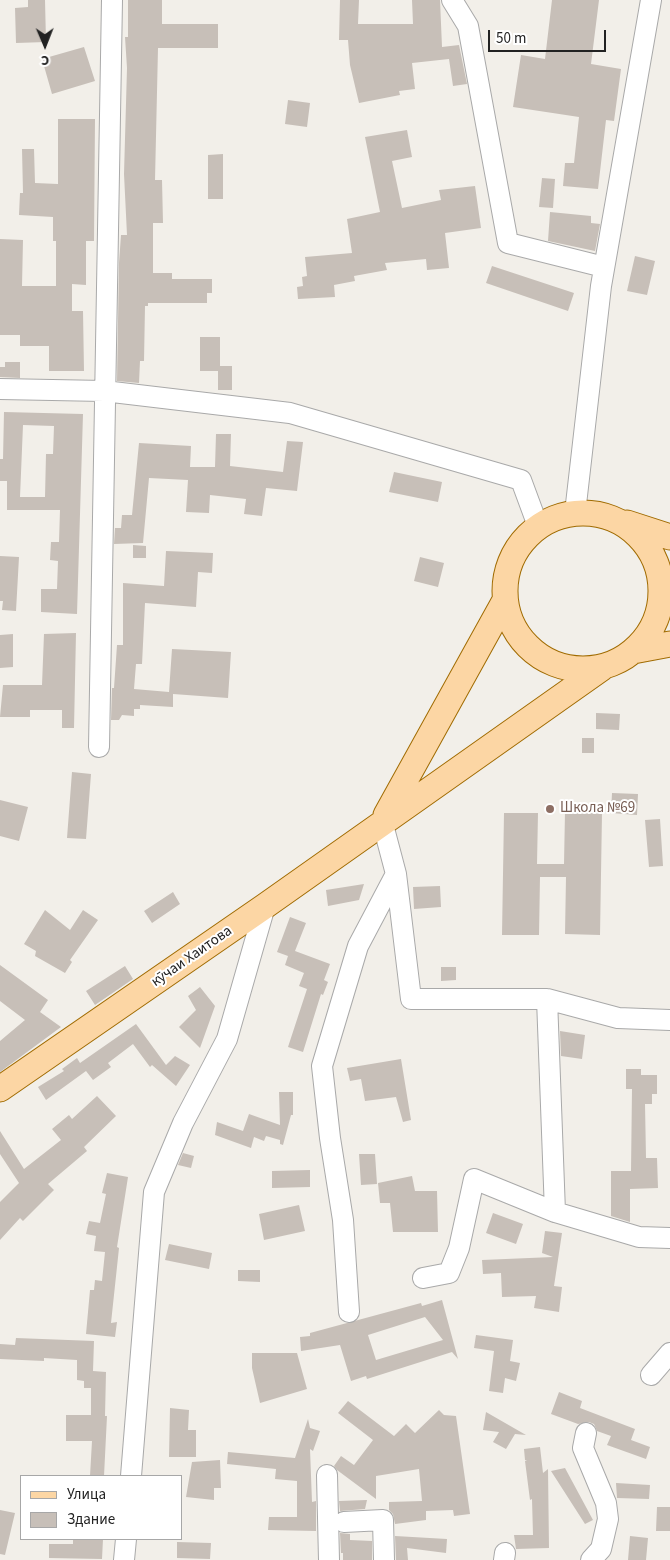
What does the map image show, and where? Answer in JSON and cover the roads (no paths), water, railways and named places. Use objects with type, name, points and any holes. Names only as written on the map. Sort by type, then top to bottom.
[{"type":"main road","points":[[585,513],[670,537]]},
{"type":"main road","points":[[634,652],[650,632],[660,608],[661,583],[654,558],[640,537],[620,522],[585,513],[556,517],[538,526],[522,541],[511,559],[504,580],[504,602],[512,627],[528,648],[550,663],[575,670],[602,668],[634,652],[670,644]]},
{"type":"main road","points":[[382,821],[504,602]]},
{"type":"main road","name":"кӯчаи Хаитова","points":[[0,1090],[266,906],[382,821],[602,668]]},
{"type":"street","points":[[100,747],[104,391],[112,0]]},
{"type":"street","points":[[452,0],[468,26],[508,243],[604,267]]},
{"type":"street","points":[[585,513],[604,267],[651,0]]},
{"type":"street","points":[[0,389],[104,391],[290,413],[521,480],[538,526]]},
{"type":"street","points":[[382,821],[396,874],[411,999],[547,999],[618,1018],[670,1020]]},
{"type":"street","points":[[349,1312],[343,1220],[330,1138],[322,1066],[358,946],[396,874]]},
{"type":"street","points":[[131,1475],[154,1192],[184,1123],[227,1039],[266,906]]},
{"type":"street","points":[[547,999],[556,1212]]},
{"type":"street","points":[[423,1278],[449,1273],[459,1248],[474,1179],[556,1212],[639,1237],[670,1238]]},
{"type":"street","points":[[651,1375],[670,1353]]},
{"type":"street","points":[[586,1433],[582,1448],[606,1503],[608,1519],[601,1549],[591,1560]]},
{"type":"street","points":[[328,1475],[330,1560]]},
{"type":"street","points":[[344,1522],[383,1520],[384,1560]]},
{"type":"street","points":[[124,1560],[126,1540]]},
{"type":"place","name":"Школа №69","points":[[550,809]]}]
